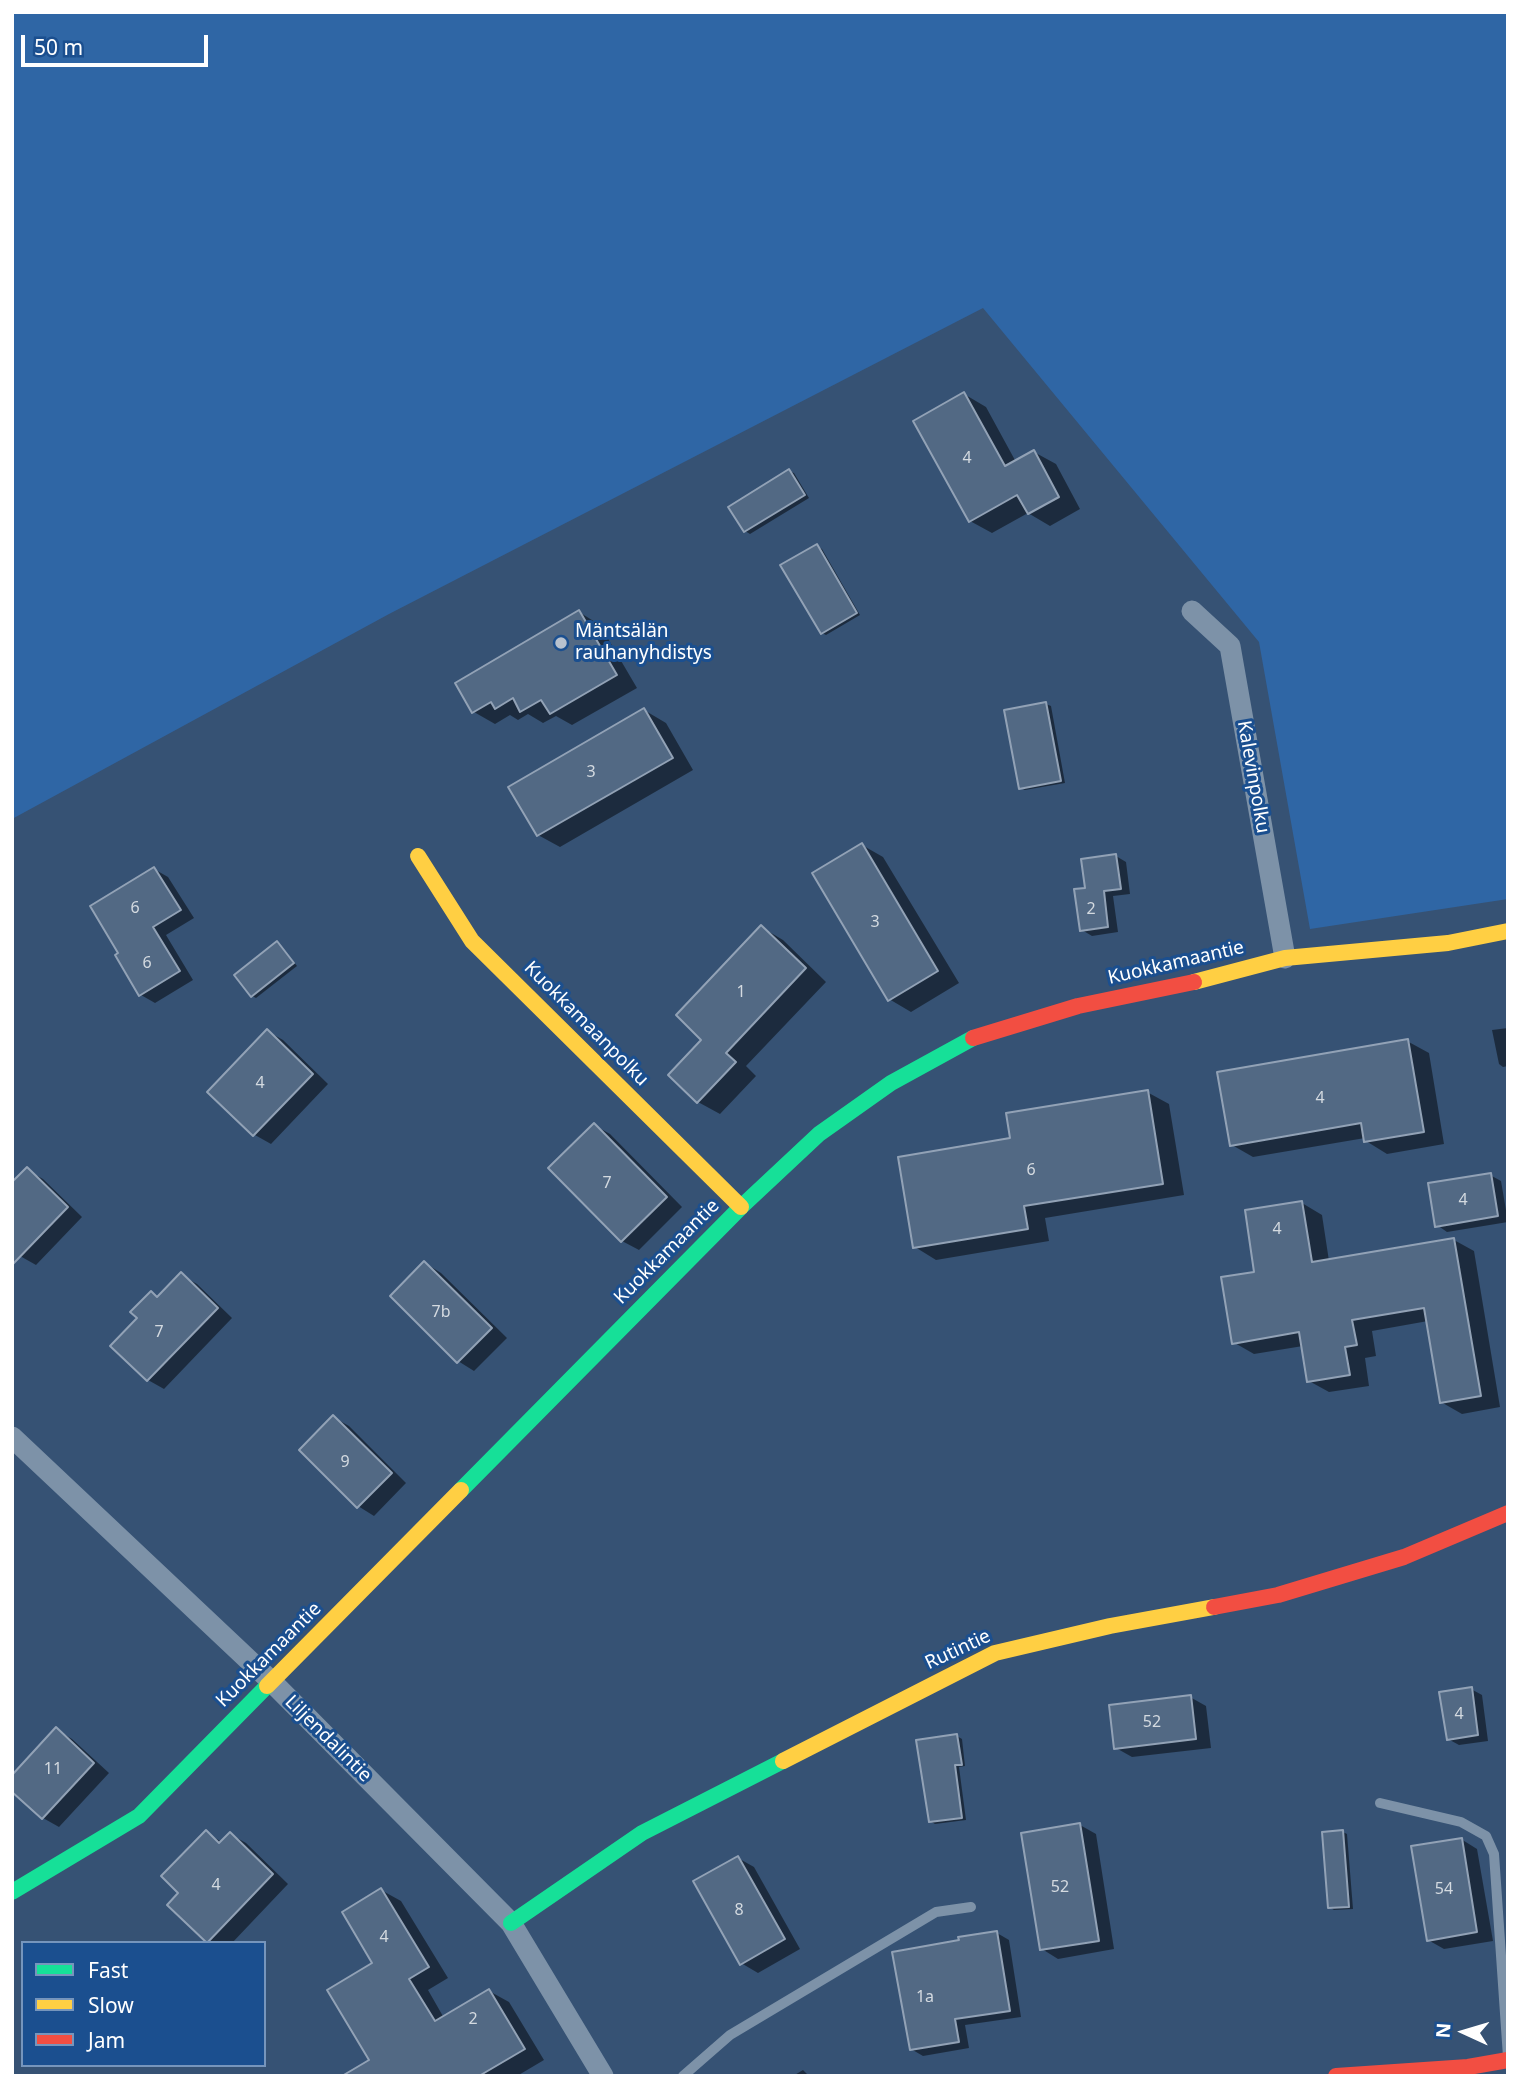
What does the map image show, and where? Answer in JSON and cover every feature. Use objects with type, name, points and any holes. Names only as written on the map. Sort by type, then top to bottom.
[{"type":"street","name":"Kalevinpolku","points":[[1192,611],[1230,646],[1285,958]]},
{"type":"street","name":"Kuokkamaanpolku","points":[[418,856],[472,941],[741,1207]]},
{"type":"street","name":"Kuokkamaantie","points":[[12,1892],[139,1816],[741,1207],[819,1133],[891,1083],[975,1036],[1078,1006],[1171,988],[1285,958],[1448,943],[1508,931]]},
{"type":"street","name":"Liljendalintie","points":[[12,1437],[272,1682],[511,1923],[603,2076]]},
{"type":"street","name":"Rutintie","points":[[511,1923],[642,1833],[995,1653],[1110,1626],[1278,1595],[1404,1557],[1508,1513]]},
{"type":"street","points":[[1336,2076],[1468,2067],[1508,2060]]},
{"type":"lane","points":[[1380,1803],[1461,1822],[1486,1836],[1494,1854],[1508,2060]]},
{"type":"lane","points":[[682,2076],[730,2035],[936,1912],[971,1907]]},
{"type":"shaded area","points":[[12,12],[1508,12],[1508,899],[1310,929],[1259,642],[983,308],[389,614],[12,819]]},
{"type":"building","points":[[964,392],[1005,466],[1034,450],[1059,497],[1028,514],[1017,495],[969,522],[913,421]]},
{"type":"building","points":[[789,469],[805,495],[744,532],[728,507]]},
{"type":"building","points":[[817,544],[857,613],[821,634],[780,565]]},
{"type":"building","name":"Mäntsälän rauhanyhdistys","points":[[579,610],[617,675],[550,714],[541,700],[520,712],[513,698],[495,709],[491,702],[472,713],[455,683]]},
{"type":"building","points":[[1046,702],[1061,781],[1019,789],[1004,710]]},
{"type":"building","points":[[644,708],[673,758],[537,836],[508,787]]},
{"type":"building","points":[[862,843],[938,971],[888,1001],[812,873]]},
{"type":"building","points":[[1116,854],[1121,889],[1104,891],[1108,927],[1080,931],[1074,889],[1085,888],[1081,859]]},
{"type":"building","points":[[154,867],[181,910],[153,927],[180,971],[139,996],[115,955],[118,953],[90,906]]},
{"type":"building","points":[[761,925],[806,968],[726,1053],[736,1062],[697,1103],[668,1075],[701,1040],[676,1015]]},
{"type":"building","points":[[277,941],[294,963],[251,997],[234,975]]},
{"type":"building","points":[[267,1029],[313,1074],[253,1136],[207,1092]]},
{"type":"building","points":[[1408,1039],[1424,1132],[1364,1142],[1361,1123],[1230,1146],[1217,1072]]},
{"type":"building","points":[[1148,1090],[1163,1184],[1024,1206],[1028,1229],[913,1248],[898,1157],[1010,1138],[1006,1113]]},
{"type":"building","points":[[594,1123],[667,1197],[621,1242],[548,1168]]},
{"type":"building","points":[[27,1167],[68,1207],[12,1265],[12,1182]]},
{"type":"building","points":[[1491,1173],[1498,1216],[1435,1227],[1428,1183]]},
{"type":"building","points":[[1302,1201],[1312,1262],[1454,1238],[1481,1396],[1440,1403],[1424,1308],[1352,1320],[1357,1345],[1345,1347],[1350,1375],[1307,1382],[1299,1332],[1232,1344],[1221,1277],[1254,1272],[1245,1210]]},
{"type":"building","points":[[424,1261],[492,1328],[457,1363],[390,1296]]},
{"type":"building","points":[[181,1272],[218,1308],[147,1381],[110,1346],[137,1318],[130,1312],[151,1291],[157,1297]]},
{"type":"building","points":[[333,1415],[392,1473],[357,1508],[299,1450]]},
{"type":"building","points":[[1472,1687],[1478,1735],[1447,1740],[1439,1692]]},
{"type":"building","points":[[1191,1695],[1196,1739],[1114,1749],[1109,1705]]},
{"type":"building","points":[[56,1727],[94,1763],[42,1819],[12,1792],[12,1775]]},
{"type":"building","points":[[957,1734],[962,1765],[955,1765],[962,1818],[929,1822],[916,1740]]},
{"type":"building","points":[[1080,1823],[1099,1941],[1040,1950],[1021,1833]]},
{"type":"building","points":[[206,1830],[219,1843],[230,1832],[273,1874],[209,1941],[205,1941],[167,1905],[178,1893],[161,1876]]},
{"type":"building","points":[[1343,1830],[1349,1907],[1328,1908],[1322,1832]]},
{"type":"building","points":[[1462,1838],[1477,1932],[1427,1941],[1411,1846]]},
{"type":"building","points":[[738,1856],[785,1939],[740,1965],[693,1881]]},
{"type":"building","points":[[381,1888],[429,1967],[409,1979],[435,2021],[489,1989],[525,2049],[479,2076],[342,2076],[369,2060],[327,1990],[372,1963],[342,1912]]},
{"type":"building","points":[[997,1931],[1010,2011],[955,2019],[959,2042],[910,2050],[892,1952]]},
{"type":"traffic: fast","points":[[461,1490],[741,1207],[819,1134],[891,1083],[973,1038]]},
{"type":"traffic: fast","points":[[12,1892],[139,1816],[267,1686]]},
{"type":"traffic: fast","points":[[511,1923],[642,1833],[783,1761]]},
{"type":"traffic: slow","points":[[418,856],[472,941],[741,1207]]},
{"type":"traffic: slow","points":[[1194,982],[1285,958],[1448,943],[1508,931]]},
{"type":"traffic: slow","points":[[267,1686],[461,1490]]},
{"type":"traffic: slow","points":[[783,1761],[995,1653],[1110,1626],[1214,1607]]},
{"type":"traffic: jam","points":[[973,1038],[1078,1006],[1194,982]]},
{"type":"traffic: jam","points":[[1214,1607],[1278,1595],[1404,1557],[1508,1513]]},
{"type":"traffic: jam","points":[[1336,2076],[1468,2067],[1508,2060]]},
{"type":"place","name":"Mäntsälän rauhanyhdistys","points":[[561,643]]}]
